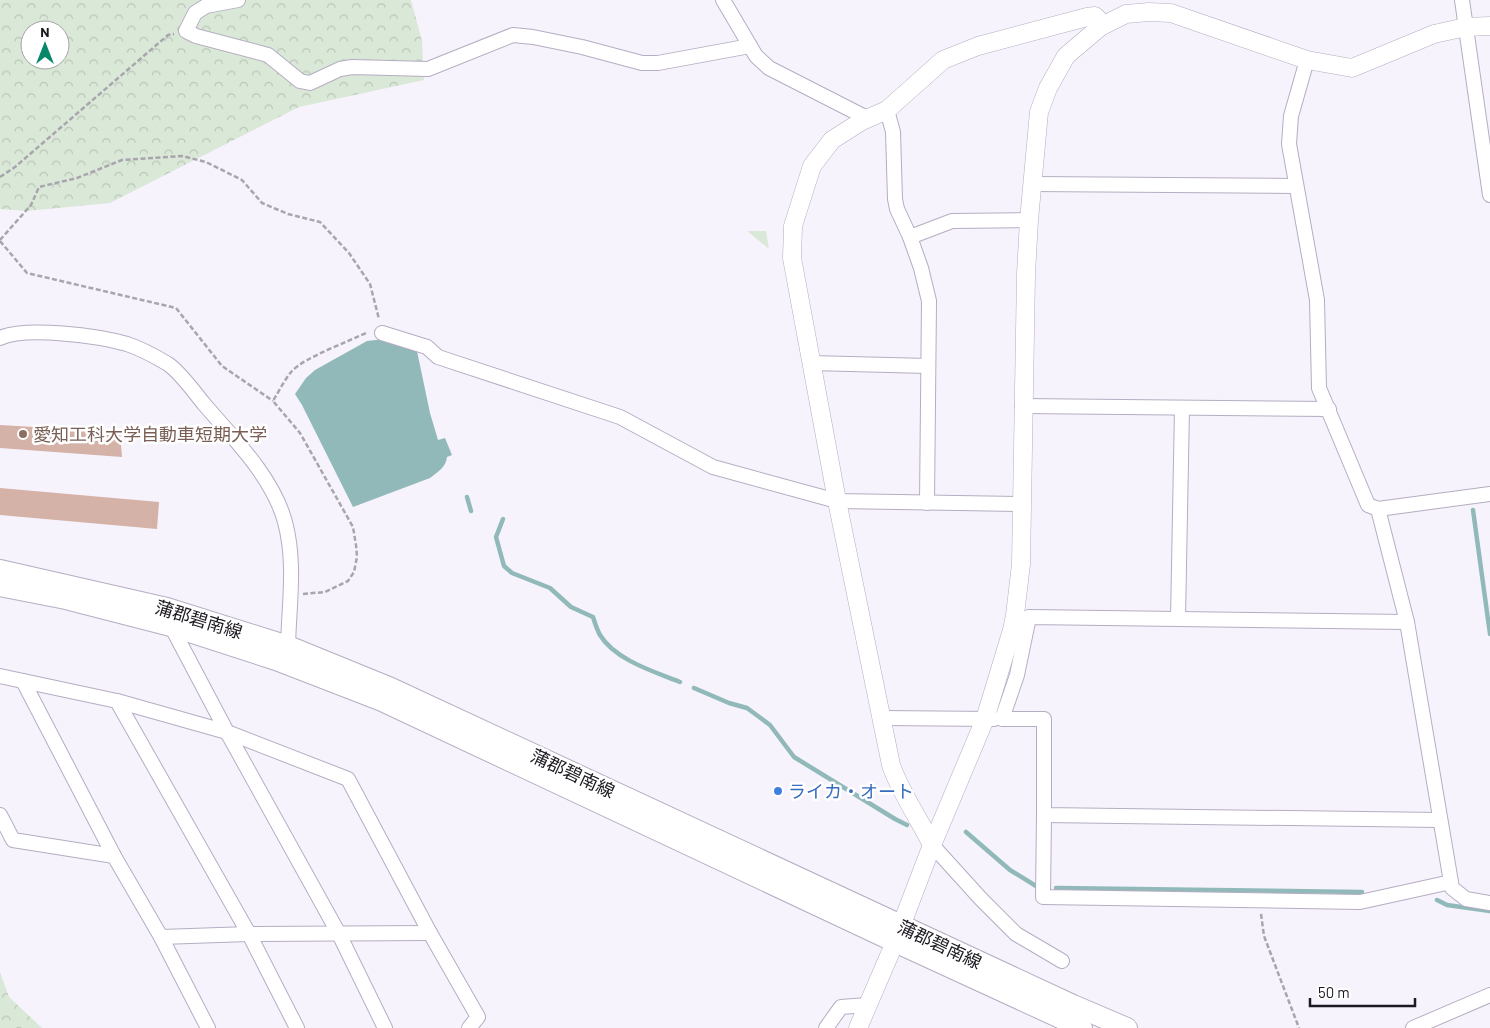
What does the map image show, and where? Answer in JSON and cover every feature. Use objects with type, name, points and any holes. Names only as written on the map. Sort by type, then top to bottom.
[{"type":"main road","name":"蒲郡碧南線","points":[[0,570],[167,608],[288,646],[390,688],[898,934],[1082,1028]]},
{"type":"main road","name":"蒲郡碧南線","points":[[0,586],[66,599],[172,626],[276,660],[382,701],[898,934],[1126,1028]]},
{"type":"street","points":[[238,0],[206,6],[196,13],[186,31],[196,36],[268,55],[300,81],[310,83],[340,69],[352,67],[428,68],[513,35],[582,47],[642,63],[658,63],[750,46]]},
{"type":"street","points":[[723,0],[756,56],[769,68],[868,118]]},
{"type":"street","points":[[1462,0],[1486,139],[1490,195]]},
{"type":"street","points":[[994,719],[1012,630],[1021,564],[1022,406],[1032,184],[1040,112],[1048,88],[1066,56],[1100,27],[1126,14],[1149,12],[1171,13],[1307,60],[1352,68],[1434,34],[1466,27],[1490,26]]},
{"type":"street","points":[[1062,961],[1016,934],[981,899],[932,845],[898,785],[891,765],[836,501],[792,258],[793,226],[812,166],[832,140],[868,118],[887,110],[944,60],[978,46],[1087,17],[1095,16],[1100,27]]},
{"type":"street","points":[[1307,60],[1291,116],[1289,144],[1318,300],[1319,388],[1368,505],[1378,509],[1490,494]]},
{"type":"street","points":[[887,110],[893,132],[896,204],[921,268],[929,301],[927,503]]},
{"type":"street","points":[[1032,184],[1296,186]]},
{"type":"street","points":[[910,237],[952,222],[1029,220]]},
{"type":"street","points":[[0,338],[5,335],[32,332],[69,334],[128,345],[169,365],[250,458],[273,491],[285,521],[291,556],[292,594],[289,610],[288,646]]},
{"type":"street","points":[[382,333],[427,347],[438,356],[620,417],[713,467],[836,501],[1021,504]]},
{"type":"street","points":[[811,363],[928,366]]},
{"type":"street","points":[[1022,406],[1329,409]]},
{"type":"street","points":[[1178,619],[1182,408]]},
{"type":"street","points":[[1378,509],[1407,622],[1450,882],[1452,888],[1466,899],[1490,903]]},
{"type":"street","points":[[826,1028],[841,1007],[864,1021],[932,845],[1017,675],[1030,617],[1407,622]]},
{"type":"street","points":[[172,626],[227,732],[339,934],[385,1028]]},
{"type":"street","points":[[0,676],[117,701],[227,732],[348,779],[430,933],[478,1017],[476,1026]]},
{"type":"street","points":[[23,681],[114,856],[160,937],[208,1028]]},
{"type":"street","points":[[117,701],[249,934],[297,1028]]},
{"type":"street","points":[[881,718],[1044,719],[1042,897],[1360,902],[1450,882]]},
{"type":"street","points":[[0,815],[13,840],[114,856]]},
{"type":"street","points":[[1044,815],[1440,820]]},
{"type":"street","points":[[160,937],[249,934],[430,933]]},
{"type":"street","points":[[1413,1028],[1490,995]]},
{"type":"path","points":[[0,177],[15,167],[168,35],[186,31]]},
{"type":"path","points":[[273,400],[297,366],[370,332],[382,333],[370,284],[350,253],[320,222],[288,214],[262,203],[242,180],[206,162],[182,156],[122,160],[77,178],[39,187],[31,205],[0,241],[27,273],[176,308],[222,366],[273,400],[304,441],[353,527],[357,556],[354,572],[348,580],[325,592],[292,594]]},
{"type":"path","points":[[1258,900],[1264,936],[1300,1028]]},
{"type":"green space","points":[[0,0],[411,0],[422,41],[424,80],[299,107],[110,203],[27,211],[0,209]]},
{"type":"green space","points":[[747,231],[766,231],[769,249]]},
{"type":"green space","points":[[0,972],[9,997],[42,1028],[0,1028]]},
{"type":"shaded area","points":[[385,339],[417,351],[430,413],[438,440],[445,438],[452,455],[447,457],[439,471],[430,478],[353,507],[295,394],[306,378],[315,370],[367,341]]},
{"type":"building","points":[[0,425],[120,432],[122,457],[0,448]]},
{"type":"building","points":[[0,488],[159,502],[157,529],[0,515]]},
{"type":"waterway","points":[[467,497],[471,511]]},
{"type":"waterway","points":[[1473,510],[1490,634]]},
{"type":"waterway","points":[[503,519],[496,537],[504,566],[512,573],[550,588],[571,607],[593,617],[599,633],[607,644],[625,658],[680,682]]},
{"type":"waterway","points":[[694,688],[729,703],[747,708],[770,725],[794,757],[907,825]]},
{"type":"waterway","points":[[966,832],[1010,870],[1036,886]]},
{"type":"waterway","points":[[1056,888],[1362,892]]},
{"type":"waterway","points":[[1437,900],[1447,905],[1490,911]]},
{"type":"place","name":"愛知工科大学自動車短期大学","points":[[23,434]]},
{"type":"place","name":"ライカ・オート","points":[[778,791]]}]
